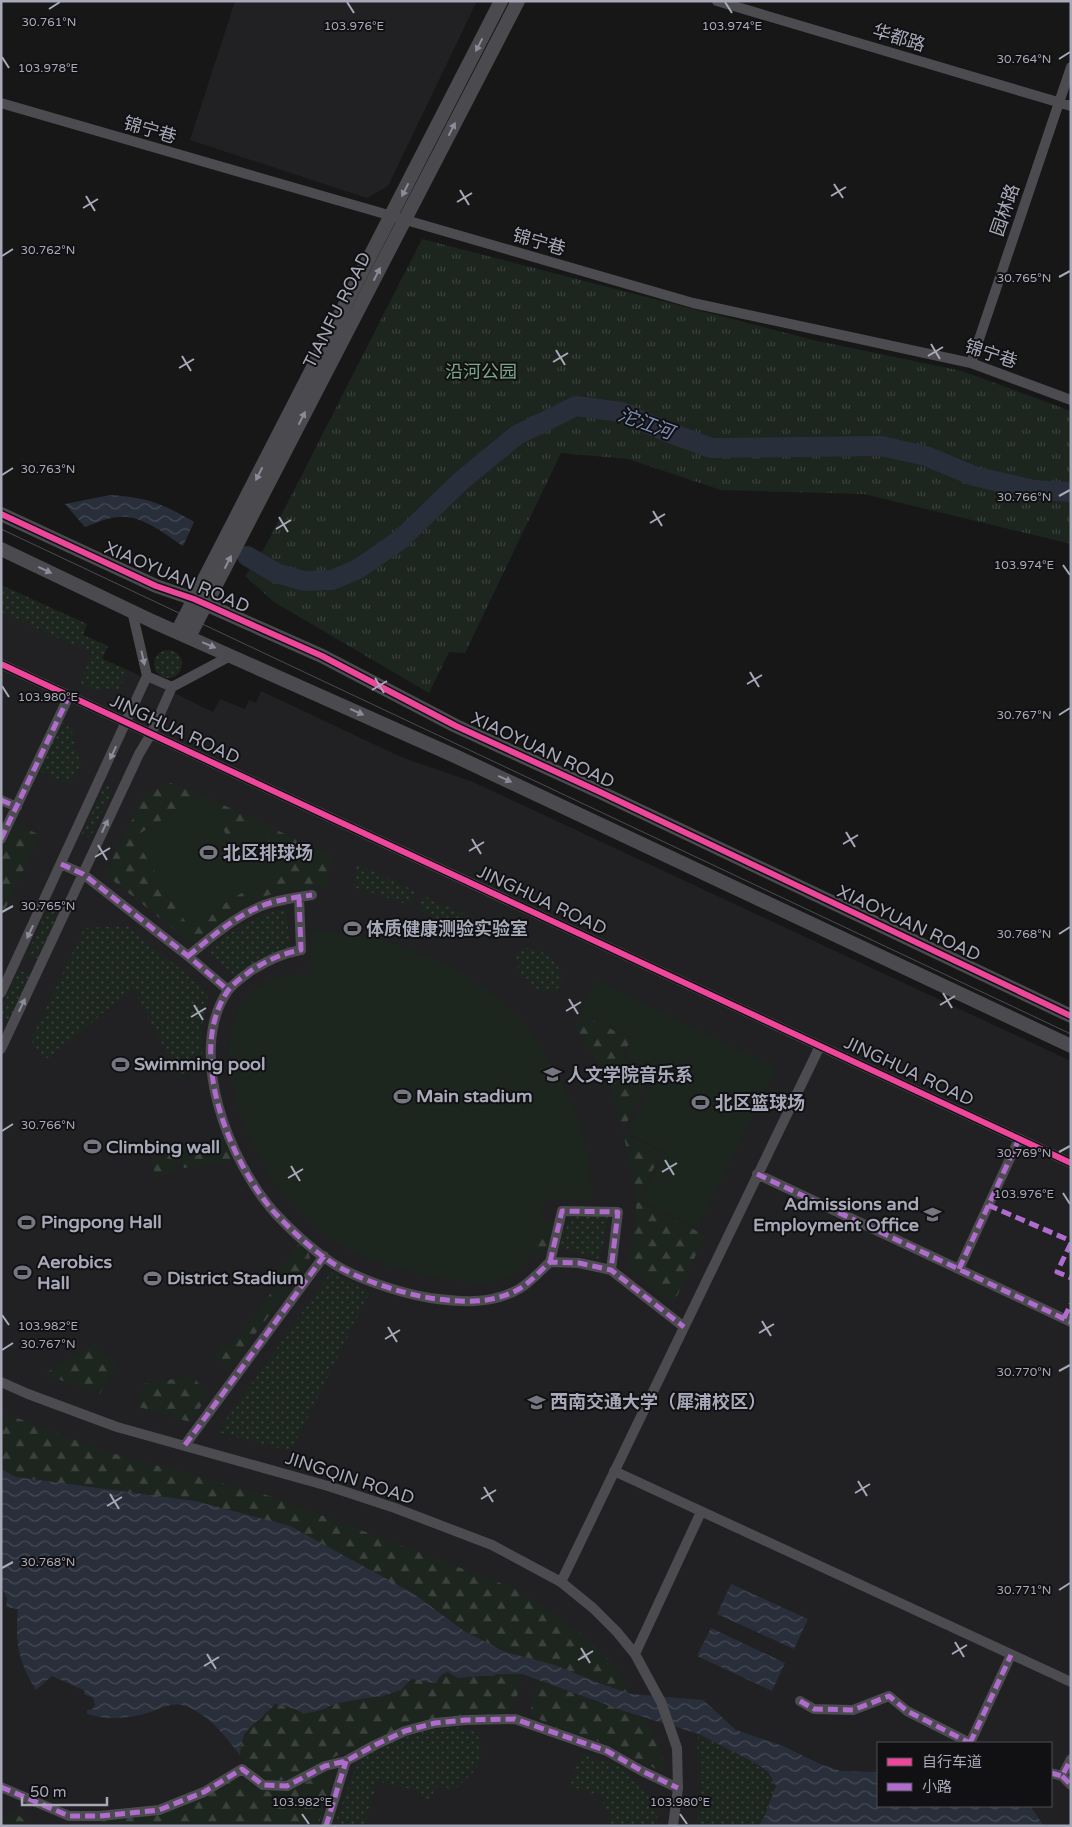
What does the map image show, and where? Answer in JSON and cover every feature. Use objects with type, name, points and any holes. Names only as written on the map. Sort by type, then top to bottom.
[{"type":"street","name":"TIANFU ROAD","points":[[398,218],[501,1]]},
{"type":"street","name":"TIANFU ROAD","points":[[183,634],[398,218],[518,1]]},
{"type":"street","name":"华都路","points":[[717,1],[1071,106]]},
{"type":"street","name":"园林路","points":[[971,363],[1071,67]]},
{"type":"street","name":"锦宁巷","points":[[1,103],[693,303],[971,363],[1071,400]]},
{"type":"street","name":"XIAOYUAN ROAD","points":[[1,514],[156,586],[200,602],[322,656],[456,726],[600,792],[1071,1016]]},
{"type":"street","points":[[1,549],[132,611],[455,756],[1071,1046]]},
{"type":"street","points":[[1,993],[147,676],[132,611]]},
{"type":"street","points":[[1,1049],[172,687],[232,655]]},
{"type":"street","name":"JINGHUA ROAD","points":[[1,664],[1071,1163]]},
{"type":"street","points":[[147,676],[172,687]]},
{"type":"street","points":[[1,840],[69,696]]},
{"type":"street","points":[[1,800],[17,807]]},
{"type":"street","points":[[61,864],[83,874],[188,956],[228,990]]},
{"type":"street","points":[[188,956],[229,924],[250,912],[269,904],[312,895]]},
{"type":"street","points":[[299,897],[301,950],[277,956],[259,965],[228,990],[213,1023],[211,1039],[212,1082],[222,1117],[251,1181],[274,1212],[324,1256],[357,1276],[414,1295],[457,1302],[491,1300],[518,1290],[532,1280],[550,1262],[562,1210],[618,1212],[611,1270]]},
{"type":"street","points":[[561,1582],[820,1046]]},
{"type":"street","points":[[959,1269],[1019,1139]]},
{"type":"street","points":[[757,1174],[1071,1322]]},
{"type":"street","points":[[185,1445],[324,1256]]},
{"type":"street","points":[[550,1262],[579,1263],[611,1270],[684,1327]]},
{"type":"street","name":"JINGQIN ROAD","points":[[1,1382],[117,1427],[328,1486],[395,1508],[492,1545],[561,1582],[593,1608],[635,1654],[662,1702],[677,1748],[678,1788],[673,1826]]},
{"type":"street","points":[[614,1471],[1071,1682]]},
{"type":"street","points":[[635,1654],[701,1512]]},
{"type":"street","points":[[970,1742],[1011,1655]]},
{"type":"street","points":[[800,1701],[814,1709],[852,1710],[889,1696],[907,1711],[968,1742]]},
{"type":"street","points":[[1,1787],[69,1816],[99,1816],[158,1810],[204,1792],[242,1769],[263,1785],[287,1786],[325,1766],[346,1761],[405,1731],[435,1723],[515,1719],[607,1751],[642,1771],[678,1788]]},
{"type":"street","points":[[1062,1776],[1071,1760]]},
{"type":"street","points":[[326,1826],[346,1761]]},
{"type":"street","points":[[1052,1773],[1062,1776],[1071,1785]]},
{"type":"shaded area","points":[[235,1],[477,1],[388,186],[367,198],[190,140]]},
{"type":"shaded area","name":"西南交通大学（犀浦校区）","points":[[1,585],[87,624],[83,635],[108,646],[102,659],[213,712],[220,699],[245,709],[249,700],[256,703],[261,691],[401,757],[473,782],[1071,1061],[1071,1826],[1,1826]]},
{"type":"green space","name":"沿河公园","points":[[422,239],[813,340],[962,371],[1071,411],[1071,544],[864,494],[721,490],[628,459],[561,453],[465,653],[449,652],[429,693],[274,602],[245,576],[264,549]]},
{"type":"green space","points":[[1,585],[87,624],[83,635],[108,646],[102,659],[128,670],[118,691],[113,689],[96,690],[79,683],[92,653],[1,612]]},
{"type":"green space","points":[[168,650],[178,654],[182,664],[178,674],[168,678],[158,674],[154,664],[158,654]]},
{"type":"green space","points":[[60,722],[71,726],[76,752],[81,760],[80,766],[70,785],[38,770]]},
{"type":"green space","points":[[171,783],[202,795],[332,856],[326,888],[279,892],[255,901],[233,914],[192,944],[105,874],[145,794]],"holes":[[[202,795],[229,839],[257,823],[188,925]]]},
{"type":"green space","points":[[105,785],[113,789],[90,838],[82,834]]},
{"type":"green space","name":"北区排球场","points":[[202,795],[229,839],[257,822],[284,867],[188,926],[134,837]]},
{"type":"green space","points":[[16,824],[40,835],[1,918],[1,855]]},
{"type":"green space","points":[[357,864],[415,891],[410,905],[354,887]]},
{"type":"green space","points":[[424,896],[477,920],[470,934],[418,909]]},
{"type":"green space","points":[[48,909],[59,914],[38,960],[27,954]]},
{"type":"green space","points":[[285,909],[291,947],[267,955],[235,977],[208,951],[244,925],[264,915]]},
{"type":"green space","points":[[127,926],[209,992],[202,1028],[204,1065],[179,1078],[133,987],[60,1050],[44,1060],[31,1040],[84,928]]},
{"type":"green space","name":"Main stadium","points":[[313,930],[385,941],[457,970],[485,988],[517,1016],[542,1048],[552,1065],[583,1131],[588,1155],[593,1200],[544,1199],[537,1239],[531,1254],[522,1267],[511,1276],[497,1281],[479,1283],[456,1281],[399,1269],[380,1263],[345,1247],[304,1216],[279,1187],[257,1155],[237,1103],[230,1070],[229,1056],[232,1030],[240,1005],[246,997],[262,984],[280,977],[309,974]]},
{"type":"green space","points":[[522,948],[535,949],[551,958],[559,968],[562,980],[558,988],[551,992],[542,991],[526,980],[520,972],[517,963],[517,955]]},
{"type":"green space","points":[[19,970],[30,975],[10,1020],[1,1016],[1,1008]]},
{"type":"green space","name":"北区篮球场","points":[[596,980],[771,1065],[775,1071],[698,1229],[641,1201],[665,1151],[627,1133],[657,1072],[625,1057],[634,1038],[580,1012]]},
{"type":"green space","points":[[581,1014],[631,1039],[622,1057],[652,1072],[623,1130],[612,1091],[599,1065],[575,1026]]},
{"type":"green space","points":[[623,1134],[661,1152],[638,1202],[705,1235],[673,1305],[628,1267],[636,1202],[631,1167]]},
{"type":"green space","points":[[223,1137],[232,1161],[184,1168],[178,1152]]},
{"type":"green space","points":[[171,1153],[177,1170],[156,1177],[151,1160]]},
{"type":"green space","points":[[570,1214],[608,1214],[599,1260],[558,1247]]},
{"type":"green space","points":[[547,1221],[553,1223],[547,1245],[539,1259],[526,1248],[537,1223]]},
{"type":"green space","points":[[299,1244],[308,1251],[310,1261],[228,1370],[215,1357],[223,1344],[230,1348],[280,1281],[273,1276]]},
{"type":"green space","points":[[331,1272],[370,1292],[291,1451],[217,1432]]},
{"type":"green space","points":[[94,1344],[117,1364],[100,1394],[44,1374]]},
{"type":"green space","points":[[193,1376],[208,1396],[190,1422],[139,1407],[144,1384]]},
{"type":"green space","points":[[1,1412],[104,1451],[273,1497],[516,1589],[579,1632],[612,1662],[631,1694],[555,1665],[505,1652],[464,1631],[138,1493],[72,1486],[16,1477],[1,1469]]},
{"type":"green space","points":[[448,1672],[464,1676],[522,1674],[513,1704],[499,1715],[492,1717],[469,1717],[370,1743],[345,1752],[285,1780],[276,1781],[258,1775],[249,1767],[242,1756],[241,1745],[245,1734],[275,1704],[295,1709],[304,1714],[324,1709],[337,1703],[386,1695],[403,1686],[411,1679],[419,1679],[427,1683],[439,1679],[441,1675]]},
{"type":"green space","points":[[538,1681],[644,1717],[660,1748],[663,1768],[660,1770],[656,1769],[585,1736],[550,1726],[530,1713]]},
{"type":"green space","points":[[460,1727],[477,1732],[481,1752],[475,1770],[455,1789],[452,1791],[440,1783],[428,1800],[413,1789],[378,1781],[364,1826],[334,1826],[356,1765],[365,1756],[390,1742],[420,1731]]},
{"type":"green space","points":[[699,1734],[755,1764],[773,1779],[776,1790],[759,1826],[697,1826],[702,1783],[697,1748]]},
{"type":"green space","points":[[581,1753],[624,1768],[655,1804],[658,1814],[656,1826],[607,1826],[611,1812],[601,1808],[605,1797],[569,1786]]},
{"type":"green space","points":[[335,1770],[318,1826],[94,1826],[103,1820],[171,1810],[198,1800],[231,1780],[244,1780],[257,1788],[272,1792],[283,1792],[293,1789],[328,1771]]},
{"type":"green space","points":[[13,1810],[30,1826],[1,1826]]},
{"type":"water","points":[[110,495],[154,502],[194,522],[183,546],[156,528],[134,518],[111,518],[85,527],[65,504]]},
{"type":"water","points":[[1,1469],[16,1477],[195,1501],[290,1526],[414,1594],[464,1631],[505,1652],[555,1665],[631,1694],[703,1700],[736,1730],[783,1746],[820,1764],[841,1771],[877,1772],[877,1807],[1031,1807],[1044,1826],[759,1826],[776,1786],[768,1772],[757,1764],[699,1734],[624,1711],[522,1674],[497,1674],[493,1676],[458,1678],[448,1672],[441,1675],[436,1683],[411,1679],[401,1690],[386,1695],[337,1703],[324,1709],[304,1714],[295,1709],[275,1704],[244,1735],[240,1755],[209,1720],[185,1706],[175,1705],[129,1717],[108,1718],[87,1714],[87,1710],[95,1706],[93,1698],[84,1694],[85,1691],[52,1676],[36,1690],[25,1670],[19,1651],[17,1632],[18,1609],[6,1607],[7,1598],[1,1587]]},
{"type":"water","points":[[731,1584],[808,1619],[794,1649],[717,1614]]},
{"type":"water","points":[[711,1628],[785,1663],[772,1691],[697,1656]]},
{"type":"waterway","name":"沱江河","points":[[247,556],[276,573],[304,581],[332,580],[358,569],[400,540],[462,480],[517,435],[576,406],[621,412],[711,448],[881,446],[926,456],[974,476],[1034,490],[1071,492]]},
{"type":"tram line","points":[[1,529],[1071,1034]]},
{"type":"marked path","points":[[1,839],[69,696]]},
{"type":"marked path","points":[[1,800],[17,807]]},
{"type":"marked path","points":[[61,864],[83,874],[188,956],[228,990]]},
{"type":"marked path","points":[[188,956],[226,926],[258,907],[286,899],[312,895]]},
{"type":"marked path","points":[[299,897],[301,950],[282,955],[264,963],[232,986],[215,1017],[211,1046],[212,1076],[229,1137],[242,1165],[274,1212],[307,1244],[338,1267],[363,1279],[405,1292],[453,1301],[486,1300],[498,1298],[519,1289],[550,1262],[579,1263],[611,1270],[684,1327]]},
{"type":"marked path","points":[[959,1269],[1019,1139]]},
{"type":"marked path","points":[[757,1174],[1071,1322]]},
{"type":"marked path","points":[[988,1205],[1071,1241]]},
{"type":"marked path","points":[[550,1262],[562,1211],[618,1212],[611,1270]]},
{"type":"marked path","points":[[1071,1243],[1057,1272],[1071,1278]]},
{"type":"marked path","points":[[185,1445],[324,1256]]},
{"type":"marked path","points":[[1064,1318],[1071,1304]]},
{"type":"marked path","points":[[970,1742],[1011,1655]]},
{"type":"marked path","points":[[800,1701],[814,1709],[853,1710],[889,1696],[907,1711],[968,1742]]},
{"type":"marked path","points":[[1,1787],[69,1816],[99,1816],[159,1810],[204,1792],[242,1769],[263,1785],[287,1786],[325,1766],[346,1761],[405,1731],[435,1723],[515,1719],[607,1751],[642,1771],[678,1788]]},
{"type":"marked path","points":[[1052,1773],[1062,1776],[1071,1759]]},
{"type":"marked path","points":[[326,1826],[346,1761]]},
{"type":"marked path","points":[[1062,1776],[1071,1785]]},
{"type":"cycle path","points":[[1,514],[156,586],[194,599],[322,656],[456,726],[600,792],[1071,1016]]},
{"type":"cycle path","points":[[1,664],[1071,1163]]},
{"type":"place","name":"北区排球场","points":[[209,853]]},
{"type":"place","name":"体质健康测验实验室","points":[[352,929]]},
{"type":"place","name":"Swimming pool","points":[[120,1064]]},
{"type":"place","name":"人文学院音乐系","points":[[553,1075]]},
{"type":"place","name":"Main stadium","points":[[402,1096]]},
{"type":"place","name":"北区篮球场","points":[[701,1103]]},
{"type":"place","name":"Climbing wall","points":[[92,1147]]},
{"type":"place","name":"Admissions and Employment Office","points":[[933,1214]]},
{"type":"place","name":"Pingpong Hall","points":[[27,1222]]},
{"type":"place","name":"Aerobics Hall","points":[[23,1272]]},
{"type":"place","name":"District Stadium","points":[[153,1278]]},
{"type":"place","name":"西南交通大学（犀浦校区）","points":[[536,1402]]}]
